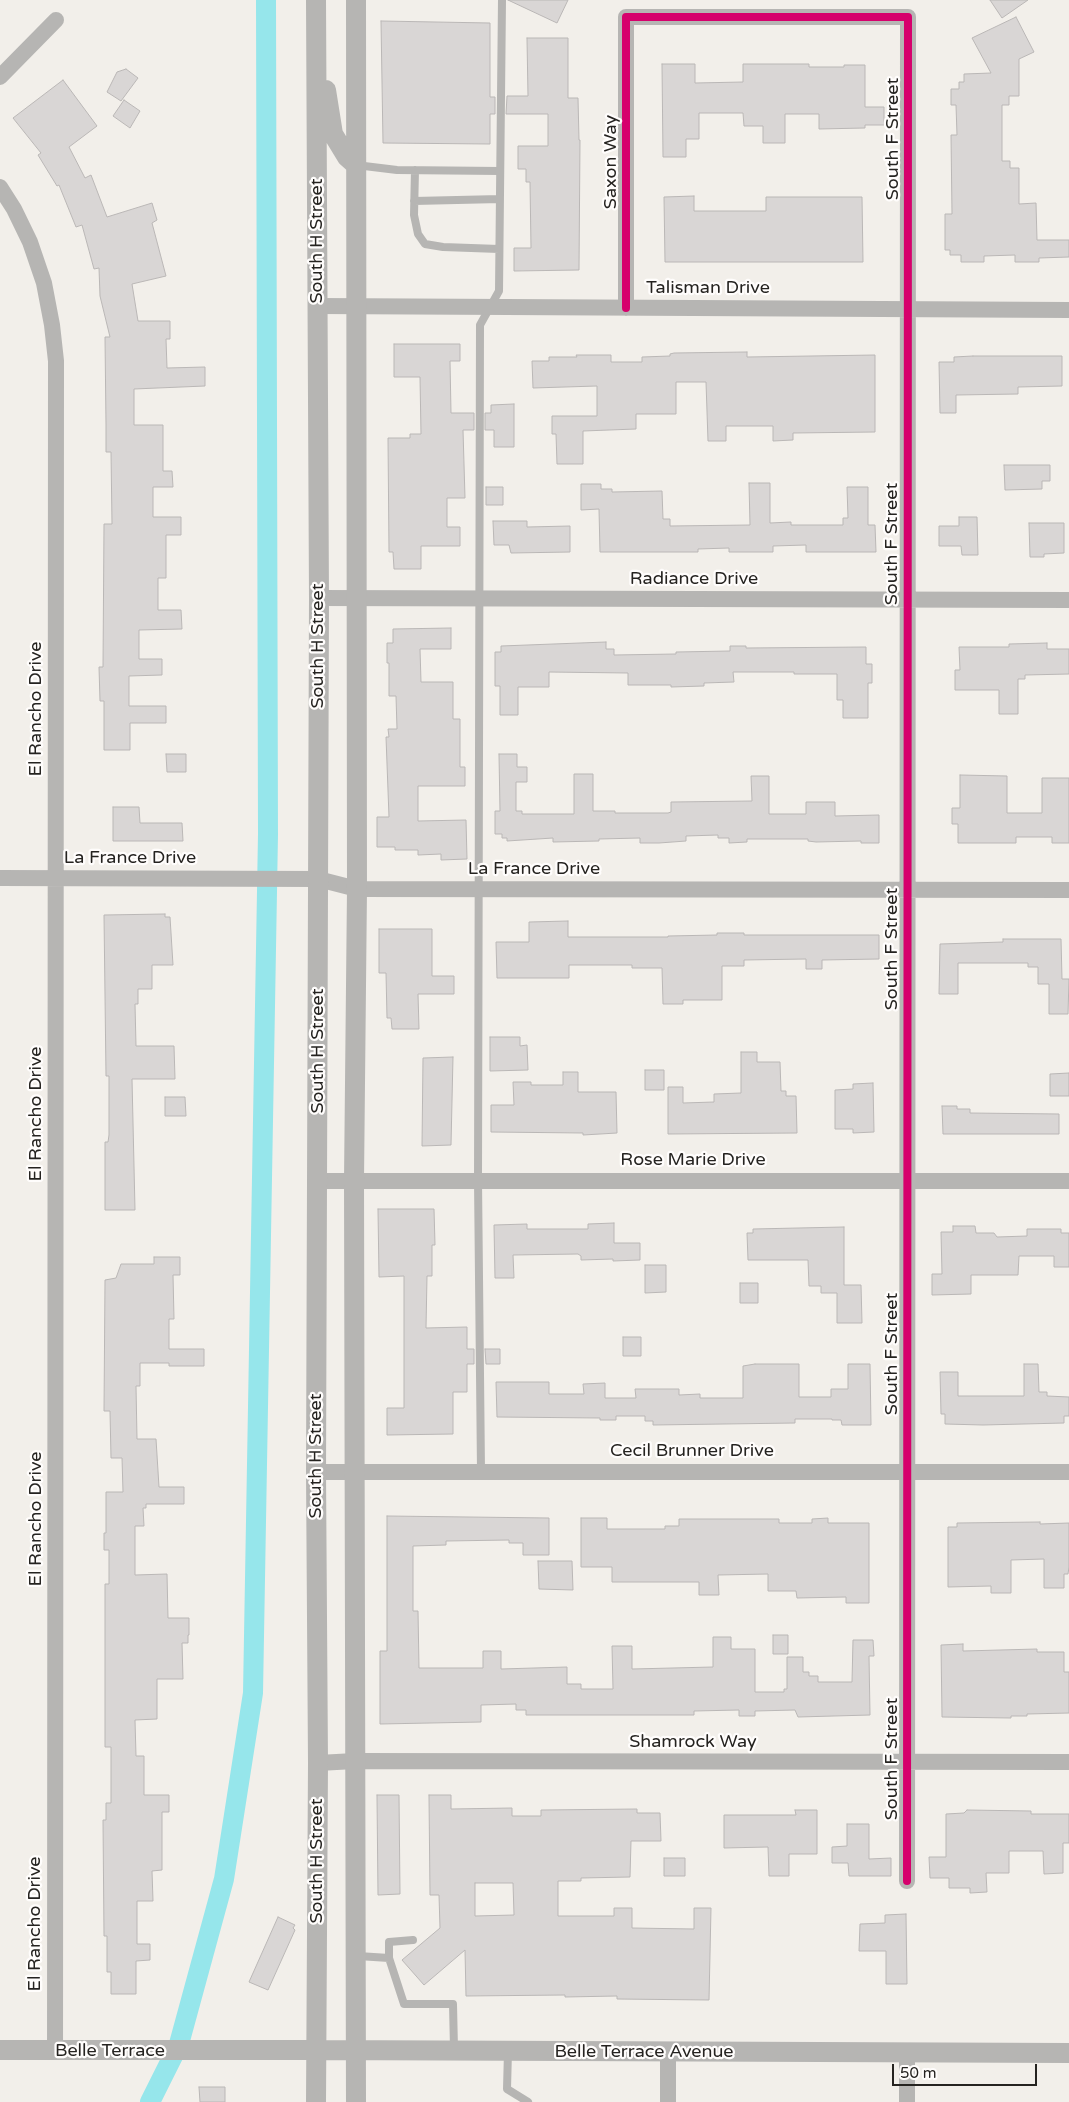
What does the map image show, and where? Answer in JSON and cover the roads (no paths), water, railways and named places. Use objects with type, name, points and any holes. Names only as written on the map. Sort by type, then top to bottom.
[{"type":"street","name":"South H Street","points":[[316,0],[318,306],[318,1181],[316,1472],[318,1763],[316,2102]]},
{"type":"street","name":"South H Street","points":[[356,0],[357,889],[354,1180],[356,2102]]},
{"type":"street","name":"Saxon Way","points":[[626,308],[626,17],[908,17]]},
{"type":"street","name":"South F Street","points":[[907,1881],[908,17]]},
{"type":"street","points":[[0,77],[56,20]]},
{"type":"street","points":[[316,31],[333,134],[347,156],[356,165]]},
{"type":"street","name":"El Rancho Drive","points":[[0,187],[30,242],[44,283],[52,324],[56,361],[55,2052]]},
{"type":"street","name":"Talisman Drive","points":[[318,306],[1069,310]]},
{"type":"street","name":"Radiance Drive","points":[[318,598],[1069,600]]},
{"type":"street","name":"La France Drive","points":[[0,878],[318,879],[357,889],[1069,890]]},
{"type":"street","name":"Rose Marie Drive","points":[[318,1181],[1069,1181]]},
{"type":"street","name":"Cecil Brunner Drive","points":[[316,1472],[355,1470],[1069,1472]]},
{"type":"street","name":"Shamrock Way","points":[[318,1763],[355,1761],[1069,1762]]},
{"type":"street","name":"Belle Terrace","points":[[0,2050],[55,2052],[220,2050]]},
{"type":"street","name":"Belle Terrace Avenue","points":[[220,2050],[1069,2053]]},
{"type":"street","points":[[668,2052],[668,2102]]},
{"type":"street","points":[[907,2102],[908,2053]]},
{"type":"lane","points":[[481,1471],[478,1180],[480,325],[499,291],[502,0]]},
{"type":"lane","points":[[356,165],[397,170],[500,171]]},
{"type":"lane","points":[[415,170],[414,215],[418,234],[425,244],[442,247],[499,248]]},
{"type":"lane","points":[[414,201],[500,198]]},
{"type":"lane","points":[[413,1940],[390,1942],[389,1958],[404,2004],[453,2004],[454,2051]]},
{"type":"lane","points":[[356,1956],[389,1958]]},
{"type":"lane","points":[[508,2051],[507,2089],[528,2102]]},
{"type":"waterway","points":[[150,2102],[179,2044],[224,1879],[253,1693],[268,834],[266,0]]}]
